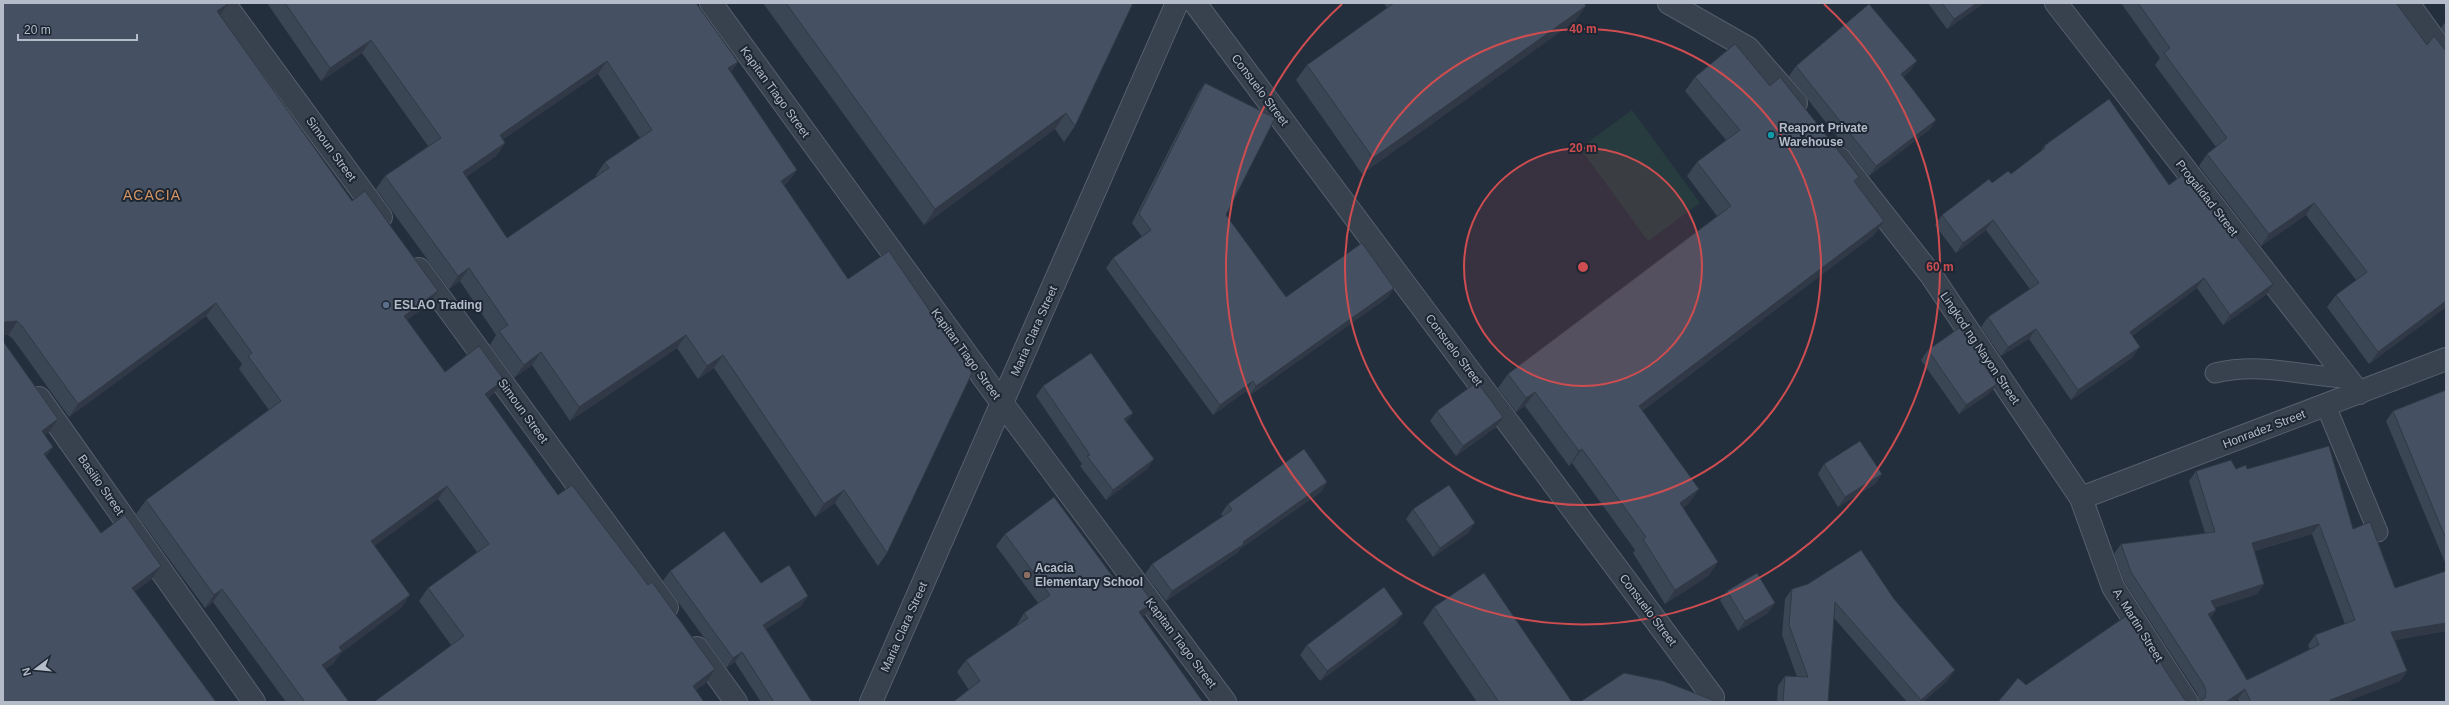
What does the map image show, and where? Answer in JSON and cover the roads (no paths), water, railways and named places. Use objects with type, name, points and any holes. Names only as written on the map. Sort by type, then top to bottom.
[{"type":"street","name":"Simoun Street","points":[[224,3],[393,234]]},
{"type":"street","name":"Kapitan Tiago Street","points":[[711,3],[1002,403],[1225,702]]},
{"type":"street","name":"Maria Clara Street","points":[[871,702],[1177,3]]},
{"type":"street","name":"Consuelo Street","points":[[1195,3],[1713,697]]},
{"type":"street","points":[[1669,3],[1694,9],[1748,48],[1806,116]]},
{"type":"street","name":"Progalidad Street","points":[[2056,3],[2353,386]]},
{"type":"street","points":[[2408,3],[2446,56]]},
{"type":"street","name":"Lingkod ng Nayon Street","points":[[1826,141],[1931,275],[2081,498]]},
{"type":"street","name":"Simoun Street","points":[[407,253],[736,702]]},
{"type":"street","name":"Honradez Street","points":[[2081,498],[2326,406],[2353,386],[2446,359]]},
{"type":"street","name":"Basilio Street","points":[[26,379],[254,702]]},
{"type":"street","name":"A. Martin Street","points":[[2081,498],[2113,587],[2187,702]]},
{"type":"lane","points":[[2215,372],[2236,368],[2286,370],[2322,377],[2353,386]]},
{"type":"lane","points":[[2326,406],[2378,532]]},
{"type":"place","name":"Reaport Private Warehouse","points":[[1771,135]]},
{"type":"place","name":"ESLAO Trading","points":[[386,305]]},
{"type":"place","name":"Acacia Elementary School","points":[[1027,575]]},
{"type":"district","name":"ACACIA","points":[[152,195]]}]
